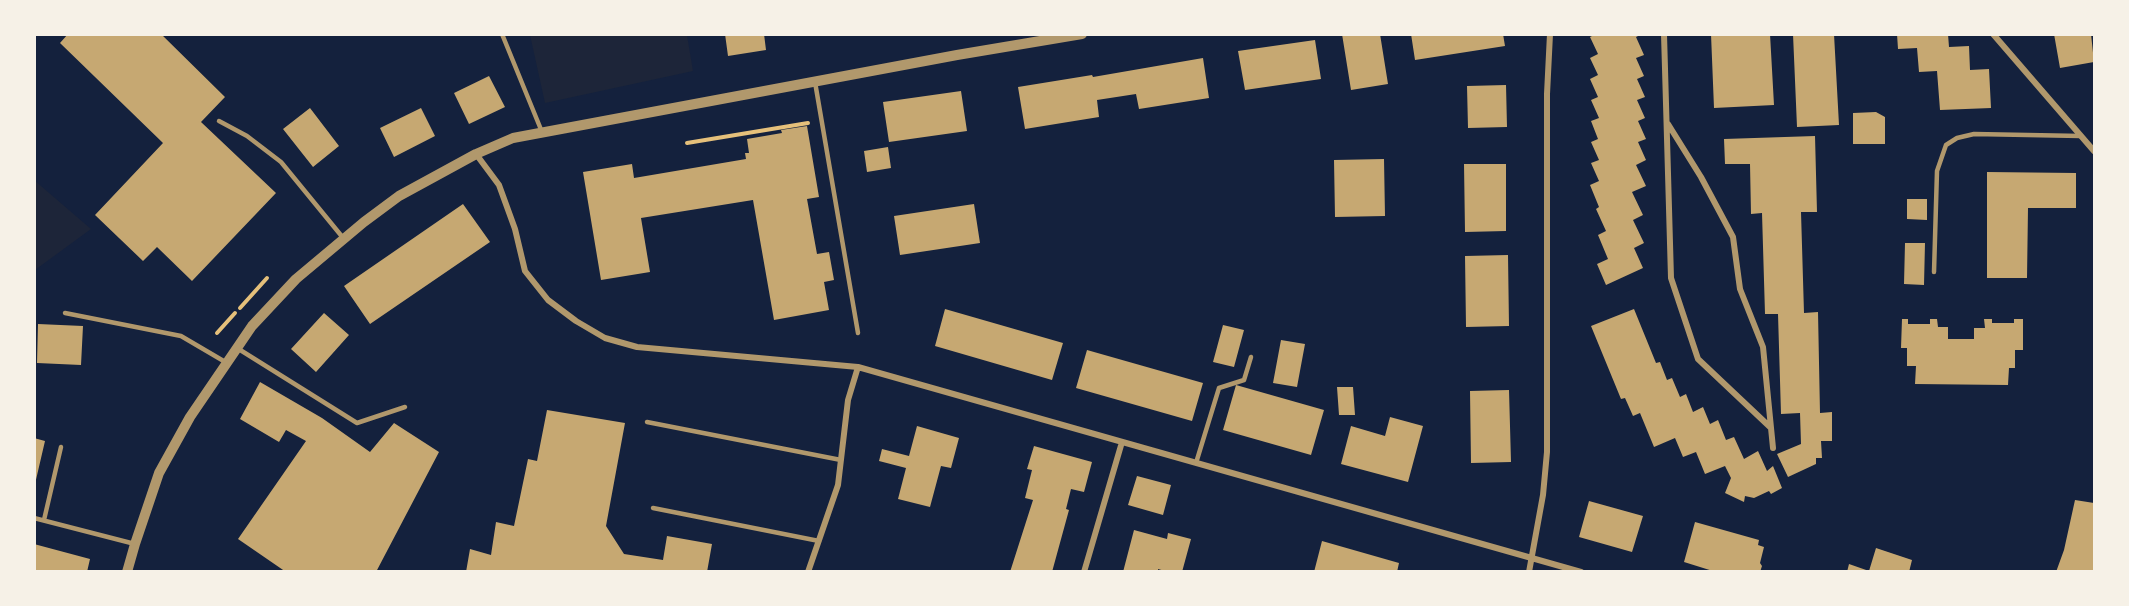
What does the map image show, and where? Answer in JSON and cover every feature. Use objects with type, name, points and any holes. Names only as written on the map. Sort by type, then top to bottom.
[{"type":"street","points":[[127,572],[159,473],[190,417],[252,326],[296,279],[399,196],[476,154],[513,138],[1082,34]]},
{"type":"street","points":[[1529,572],[1543,495],[1547,452],[1547,94],[1550,34]]},
{"type":"street","points":[[1664,34],[1671,278],[1698,359],[1770,427]]},
{"type":"street","points":[[1993,34],[2094,151]]},
{"type":"street","points":[[1667,122],[1701,177],[1733,237],[1740,289],[1763,347],[1773,448]]},
{"type":"street","points":[[476,154],[499,185],[515,229],[525,271],[548,300],[576,321],[605,338],[637,347],[858,367],[1581,572]]},
{"type":"street","points":[[808,572],[838,485],[848,400],[858,367]]},
{"type":"street","points":[[1084,572],[1122,442]]},
{"type":"lane","points":[[502,34],[542,132]]},
{"type":"lane","points":[[815,82],[858,333]]},
{"type":"lane","points":[[219,121],[248,136],[281,162],[344,239]]},
{"type":"lane","points":[[1934,272],[1937,171],[1946,145],[1957,138],[1974,134],[2081,136]]},
{"type":"lane","points":[[64,313],[181,336],[226,363]]},
{"type":"lane","points":[[237,348],[357,423],[405,407]]},
{"type":"lane","points":[[1196,463],[1219,388],[1244,380],[1251,357]]},
{"type":"lane","points":[[647,422],[841,459]]},
{"type":"lane","points":[[44,520],[61,447]]},
{"type":"lane","points":[[653,508],[819,541]]},
{"type":"lane","points":[[34,518],[135,544]]},
{"type":"path","points":[[687,143],[814,122]]},
{"type":"shaded area","points":[[530,35],[687,35],[693,71],[545,103]]},
{"type":"shaded area","points":[[34,180],[91,229],[35,270],[34,270]]},
{"type":"building","points":[[68,34],[161,34],[225,97],[201,122],[276,193],[192,281],[157,247],[143,261],[95,215],[163,143],[60,43]]},
{"type":"building","points":[[725,34],[764,34],[766,50],[728,56]]},
{"type":"building","points":[[1342,34],[1380,34],[1388,84],[1351,90]]},
{"type":"building","points":[[1411,34],[1503,34],[1505,46],[1415,60]]},
{"type":"building","points":[[1596,34],[1642,34],[1636,37],[1644,55],[1636,58],[1644,76],[1637,79],[1645,97],[1637,100],[1645,118],[1638,121],[1646,139],[1638,142],[1646,160],[1636,165],[1646,186],[1632,192],[1643,215],[1633,220],[1644,243],[1634,248],[1643,268],[1606,285],[1597,264],[1608,259],[1598,235],[1606,231],[1596,209],[1599,207],[1590,185],[1599,181],[1591,163],[1599,160],[1591,142],[1598,139],[1591,121],[1599,118],[1591,100],[1598,97],[1590,79],[1598,75],[1590,58],[1598,54],[1590,37]]},
{"type":"building","points":[[1711,34],[1770,34],[1774,105],[1714,108]]},
{"type":"building","points":[[1793,34],[1834,34],[1839,125],[1797,127]]},
{"type":"building","points":[[1897,34],[1948,34],[1949,47],[1969,46],[1970,70],[1989,69],[1991,108],[1940,110],[1937,71],[1919,72],[1917,48],[1898,49]]},
{"type":"building","points":[[2054,34],[2091,34],[2094,62],[2060,68]]},
{"type":"building","points":[[1315,40],[1321,79],[1245,90],[1238,51]]},
{"type":"building","points":[[1203,58],[1209,98],[1139,109],[1136,94],[1097,100],[1099,117],[1025,129],[1018,87]]},
{"type":"building","points":[[489,76],[505,107],[469,124],[454,93]]},
{"type":"building","points":[[1506,85],[1507,127],[1468,128],[1467,86]]},
{"type":"building","points":[[961,91],[967,131],[889,142],[883,102]]},
{"type":"building","points":[[310,108],[339,146],[313,167],[283,129]]},
{"type":"building","points":[[421,108],[435,136],[394,157],[380,128]]},
{"type":"building","points":[[1876,112],[1885,117],[1885,144],[1853,144],[1853,113]]},
{"type":"building","points":[[807,126],[819,197],[807,199],[817,254],[829,252],[834,280],[824,282],[829,310],[774,320],[753,200],[641,218],[650,272],[601,280],[583,172],[632,164],[634,178],[746,159],[745,153],[749,153],[747,139]]},
{"type":"building","points":[[1815,136],[1817,212],[1801,212],[1804,313],[1818,312],[1820,413],[1832,412],[1832,441],[1821,441],[1822,458],[1816,458],[1816,464],[1788,477],[1777,454],[1801,444],[1800,413],[1781,414],[1778,314],[1765,314],[1762,213],[1751,214],[1750,164],[1725,164],[1724,139]]},
{"type":"building","points":[[888,147],[891,168],[867,172],[864,151]]},
{"type":"building","points":[[1384,159],[1385,216],[1335,217],[1334,160]]},
{"type":"building","points":[[1464,164],[1506,164],[1506,231],[1465,232]]},
{"type":"building","points":[[1987,172],[2076,173],[2076,208],[2028,208],[2027,278],[1987,278]]},
{"type":"building","points":[[1907,199],[1927,199],[1927,220],[1907,219]]},
{"type":"building","points":[[463,204],[490,242],[370,324],[344,286]]},
{"type":"building","points":[[974,204],[980,243],[900,255],[894,216]]},
{"type":"building","points":[[1905,243],[1925,243],[1924,285],[1904,284]]},
{"type":"building","points":[[1508,255],[1509,326],[1466,327],[1465,256]]},
{"type":"building","points":[[945,309],[1063,343],[1052,380],[935,346]]},
{"type":"building","points":[[1634,309],[1656,363],[1660,362],[1667,380],[1672,378],[1680,397],[1686,394],[1693,412],[1703,407],[1710,424],[1718,420],[1726,440],[1734,437],[1744,459],[1758,451],[1767,471],[1773,466],[1782,488],[1771,494],[1769,491],[1754,498],[1745,496],[1744,502],[1725,493],[1731,478],[1725,466],[1705,474],[1696,452],[1683,457],[1675,438],[1654,447],[1640,413],[1633,416],[1625,398],[1621,399],[1591,326]]},
{"type":"building","points":[[324,313],[349,335],[316,372],[291,349]]},
{"type":"building","points":[[1902,319],[1908,319],[1908,324],[1930,324],[1930,319],[1937,319],[1938,327],[1948,327],[1948,339],[1974,339],[1974,328],[1985,328],[1984,319],[1992,319],[1992,323],[2014,323],[2014,319],[2023,319],[2023,350],[2015,350],[2015,368],[2009,368],[2008,385],[1915,384],[1916,366],[1907,366],[1907,348],[1901,348]]},
{"type":"building","points":[[38,324],[83,326],[81,365],[37,363]]},
{"type":"building","points":[[1223,325],[1244,330],[1234,367],[1213,362]]},
{"type":"building","points":[[1281,340],[1305,344],[1297,387],[1273,383]]},
{"type":"building","points":[[1087,350],[1203,383],[1192,421],[1076,388]]},
{"type":"building","points":[[260,382],[322,418],[370,452],[394,423],[439,452],[376,572],[286,572],[238,539],[306,441],[286,430],[279,442],[240,419]]},
{"type":"building","points":[[1236,385],[1324,410],[1311,455],[1223,430]]},
{"type":"building","points":[[1337,387],[1353,387],[1355,415],[1339,415]]},
{"type":"building","points":[[1509,390],[1511,462],[1471,463],[1470,391]]},
{"type":"building","points":[[547,410],[625,423],[606,526],[624,554],[663,560],[667,536],[712,544],[707,572],[466,572],[470,549],[491,555],[496,522],[514,526],[528,459],[537,461]]},
{"type":"building","points":[[1390,417],[1423,426],[1408,482],[1341,464],[1351,426],[1385,436]]},
{"type":"building","points":[[917,426],[959,438],[951,468],[941,466],[930,507],[898,499],[906,468],[879,461],[882,449],[909,456]]},
{"type":"building","points":[[34,438],[45,441],[35,484],[34,484]]},
{"type":"building","points":[[1034,446],[1092,462],[1084,492],[1071,489],[1066,509],[1069,510],[1052,572],[1010,572],[1033,500],[1025,498],[1032,470],[1027,469]]},
{"type":"building","points":[[1137,476],[1171,485],[1163,515],[1128,505]]},
{"type":"building","points":[[2075,500],[2094,503],[2094,572],[2056,572],[2064,550]]},
{"type":"building","points":[[1589,501],[1643,516],[1632,552],[1579,537]]},
{"type":"building","points":[[1695,522],[1759,540],[1758,545],[1764,547],[1760,572],[1716,572],[1684,562]]},
{"type":"building","points":[[1134,530],[1167,539],[1168,533],[1191,539],[1182,572],[1158,569],[1158,572],[1123,572]]},
{"type":"building","points":[[1322,541],[1399,563],[1397,572],[1314,572]]},
{"type":"building","points":[[34,544],[90,559],[87,572],[34,570]]},
{"type":"building","points":[[1876,548],[1912,560],[1909,572],[1847,572],[1849,564],[1869,571]]}]
